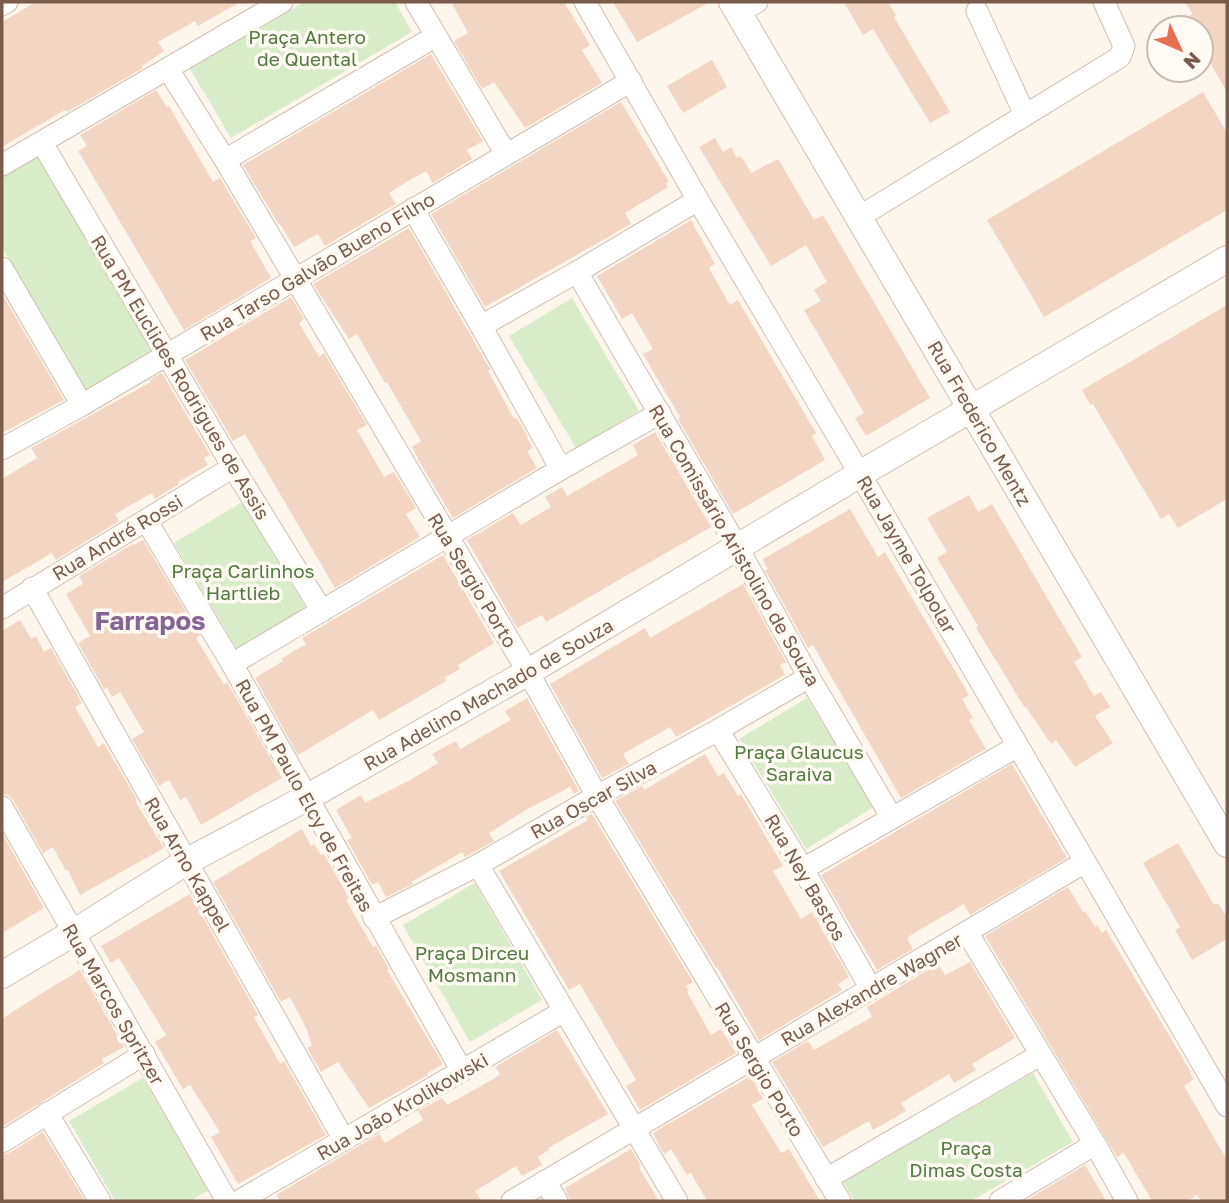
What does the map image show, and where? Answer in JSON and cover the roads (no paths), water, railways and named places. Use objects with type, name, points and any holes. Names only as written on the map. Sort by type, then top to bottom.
[{"type":"street","points":[[2,5],[7,2]]},
{"type":"street","points":[[2,165],[282,2]]},
{"type":"street","points":[[416,2],[506,154]]},
{"type":"street","name":"Rua Jayme Tolpolar","points":[[585,2],[1227,1106]]},
{"type":"street","points":[[859,216],[1120,57],[1124,46],[1104,2]]},
{"type":"street","name":"Rua Frederico Mentz","points":[[743,5],[859,216],[1227,844]]},
{"type":"street","points":[[977,11],[1025,115]]},
{"type":"street","points":[[225,160],[436,36]]},
{"type":"street","name":"Rua Sergio Porto","points":[[168,69],[225,160],[527,672],[597,796],[840,1201]]},
{"type":"street","name":"Rua Tarso Galvão Bueno Filho","points":[[2,449],[631,81]]},
{"type":"street","name":"Rua PM Euclides Rodrigues de Assis","points":[[42,143],[233,467],[322,611]]},
{"type":"street","points":[[481,326],[698,200]]},
{"type":"street","points":[[413,209],[561,469]]},
{"type":"street","name":"Rua Adelino Machado de Souza","points":[[2,975],[186,862],[308,797],[527,672],[1227,260]]},
{"type":"street","points":[[2,268],[82,404]]},
{"type":"street","name":"Rua Comissário Aristolino de Souza","points":[[577,272],[892,818]]},
{"type":"street","points":[[232,664],[660,413]]},
{"type":"street","name":"Rua André Rossi","points":[[2,608],[233,467]]},
{"type":"street","name":"Rua PM Paulo Elcy de Freitas","points":[[146,520],[232,664],[462,1071]]},
{"type":"street","name":"Rua Arno Kappel","points":[[32,588],[344,1140]]},
{"type":"street","name":"Rua Oscar Silva","points":[[374,918],[478,865],[810,677]]},
{"type":"street","name":"Rua Ney Bastos","points":[[718,730],[803,869],[871,989]]},
{"type":"street","points":[[803,869],[1018,746]]},
{"type":"street","name":"Rua Marcos Spritzer","points":[[2,807],[227,1201]]},
{"type":"street","name":"Rua Alexandre Wagner","points":[[512,1201],[1085,862]]},
{"type":"street","points":[[478,865],[677,1201]]},
{"type":"street","points":[[967,932],[1127,1201]]},
{"type":"street","name":"Rua João Krolikowski","points":[[239,1201],[565,1011]]},
{"type":"street","points":[[2,1142],[144,1054]]},
{"type":"street","points":[[827,1179],[1040,1055]]},
{"type":"street","points":[[47,1113],[100,1201]]},
{"type":"street","points":[[1000,1201],[1095,1144]]},
{"type":"street","points":[[545,1181],[557,1201]]},
{"type":"district","name":"Farrapos","points":[[150,620]]},
{"type":"park label","name":"Praça Antero de Quental","points":[[307,47]]},
{"type":"park label","name":"Praça Carlinhos Hartlieb","points":[[243,581]]},
{"type":"park label","name":"Praça Glaucus Saraiva","points":[[799,762]]},
{"type":"park label","name":"Praça Dirceu Mosmann","points":[[472,963]]},
{"type":"park label","name":"Praça Dimas Costa","points":[[966,1158]]}]
